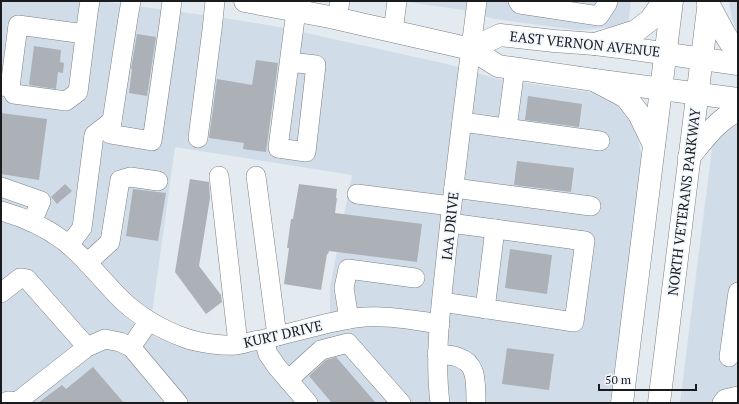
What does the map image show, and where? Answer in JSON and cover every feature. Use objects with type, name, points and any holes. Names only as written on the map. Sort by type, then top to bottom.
[{"type":"main road","points":[[245,1],[302,8],[338,10],[393,32],[471,49],[498,66],[738,99]]},
{"type":"main road","points":[[594,44],[636,31],[650,20],[664,1]]},
{"type":"main road","points":[[622,403],[672,1]]},
{"type":"main road","points":[[708,2],[727,37],[735,50],[738,51]]},
{"type":"main road","name":"NORTH VETERANS PARKWAY","points":[[659,403],[708,2]]},
{"type":"main road","name":"EAST VERNON AVENUE","points":[[471,49],[500,35],[594,44],[738,64]]},
{"type":"main road","points":[[594,80],[626,98],[639,114],[654,145]]},
{"type":"main road","points":[[689,157],[713,128],[725,117],[738,110]]},
{"type":"street","points":[[86,34],[18,25],[5,87],[14,94],[66,101],[78,92],[86,34],[88,13],[90,1]]},
{"type":"street","points":[[131,1],[110,134],[152,141],[172,1]]},
{"type":"street","points":[[198,138],[215,1]]},
{"type":"street","points":[[393,32],[397,1]]},
{"type":"street","name":"IAA DRIVE","points":[[440,403],[438,390],[437,354],[451,206],[478,1]]},
{"type":"street","points":[[518,1],[520,4],[549,5],[600,16],[608,4],[608,1]]},
{"type":"street","points":[[290,62],[302,8]]},
{"type":"street","points":[[507,128],[515,68]]},
{"type":"street","points":[[68,245],[82,228],[94,135],[112,121]]},
{"type":"street","points":[[462,122],[600,141]]},
{"type":"street","points":[[219,176],[238,344]]},
{"type":"street","points":[[256,176],[270,338],[268,354],[277,367],[308,403]]},
{"type":"street","points":[[87,263],[110,242],[120,180],[130,177],[158,181]]},
{"type":"street","points":[[1,188],[41,201],[32,222]]},
{"type":"street","points":[[357,194],[451,206],[591,206]]},
{"type":"street","points":[[442,302],[574,322],[585,241],[495,229],[451,206]]},
{"type":"street","name":"KURT DRIVE","points":[[1,211],[23,218],[45,229],[68,245],[123,301],[136,312],[148,321],[173,334],[188,339],[213,344],[238,344],[270,338],[336,321],[368,317],[440,324]]},
{"type":"street","points":[[82,228],[102,249]]},
{"type":"street","points":[[485,309],[495,229]]},
{"type":"street","points":[[349,319],[344,288],[348,269],[415,278]]},
{"type":"street","points":[[1,293],[20,278],[27,279],[87,347]]},
{"type":"street","points":[[729,357],[738,292]]},
{"type":"street","points":[[131,347],[148,321]]},
{"type":"street","points":[[5,403],[8,401],[17,402],[87,347],[105,339],[120,342],[131,347],[178,403]]},
{"type":"street","points":[[288,380],[321,350],[348,343],[401,403]]},
{"type":"street","points":[[437,354],[461,358],[469,364],[473,371],[476,403]]},
{"type":"street","points":[[722,403],[725,399],[738,396]]},
{"type":"shaded area","points":[[1,1],[100,1],[225,18],[279,27],[447,64],[498,79],[602,94],[614,99],[632,117],[642,160],[610,403],[1,403],[1,220],[20,226],[57,248],[131,322],[158,338],[177,346],[205,353],[233,354],[253,352],[334,330],[330,312],[330,288],[352,175],[175,147],[152,314],[142,308],[68,234],[55,224],[27,208],[1,201]]},
{"type":"shaded area","points":[[401,1],[631,1],[628,26],[577,30],[494,19],[463,10]]},
{"type":"shaded area","points":[[729,1],[738,1],[738,34],[732,19]]},
{"type":"shaded area","points":[[738,120],[738,403],[680,403],[712,148],[719,136]]},
{"type":"building","points":[[137,34],[156,37],[147,96],[129,93],[131,69]]},
{"type":"building","points":[[34,46],[61,50],[60,62],[64,63],[63,73],[58,72],[56,89],[29,85]]},
{"type":"building","points":[[256,60],[278,63],[266,152],[243,149],[244,143],[209,138],[217,79],[252,85]]},
{"type":"building","points":[[528,96],[582,104],[579,127],[525,120]]},
{"type":"building","points":[[1,113],[47,119],[39,180],[1,174]]},
{"type":"building","points":[[517,161],[574,168],[571,192],[514,185]]},
{"type":"building","points":[[190,179],[209,182],[210,198],[199,266],[221,295],[222,302],[206,314],[175,272]]},
{"type":"building","points":[[65,184],[72,191],[57,204],[51,197]]},
{"type":"building","points":[[299,184],[337,189],[335,213],[422,224],[417,262],[329,251],[327,254],[321,290],[284,284],[291,219],[293,219]]},
{"type":"building","points":[[133,189],[166,193],[158,241],[126,236]]},
{"type":"building","points":[[510,249],[552,255],[547,294],[505,288]]},
{"type":"building","points":[[507,348],[554,354],[549,390],[502,384]]},
{"type":"building","points":[[336,357],[376,403],[332,403],[309,376],[326,360]]},
{"type":"building","points":[[93,367],[124,403],[38,403],[62,385],[66,389]]}]
